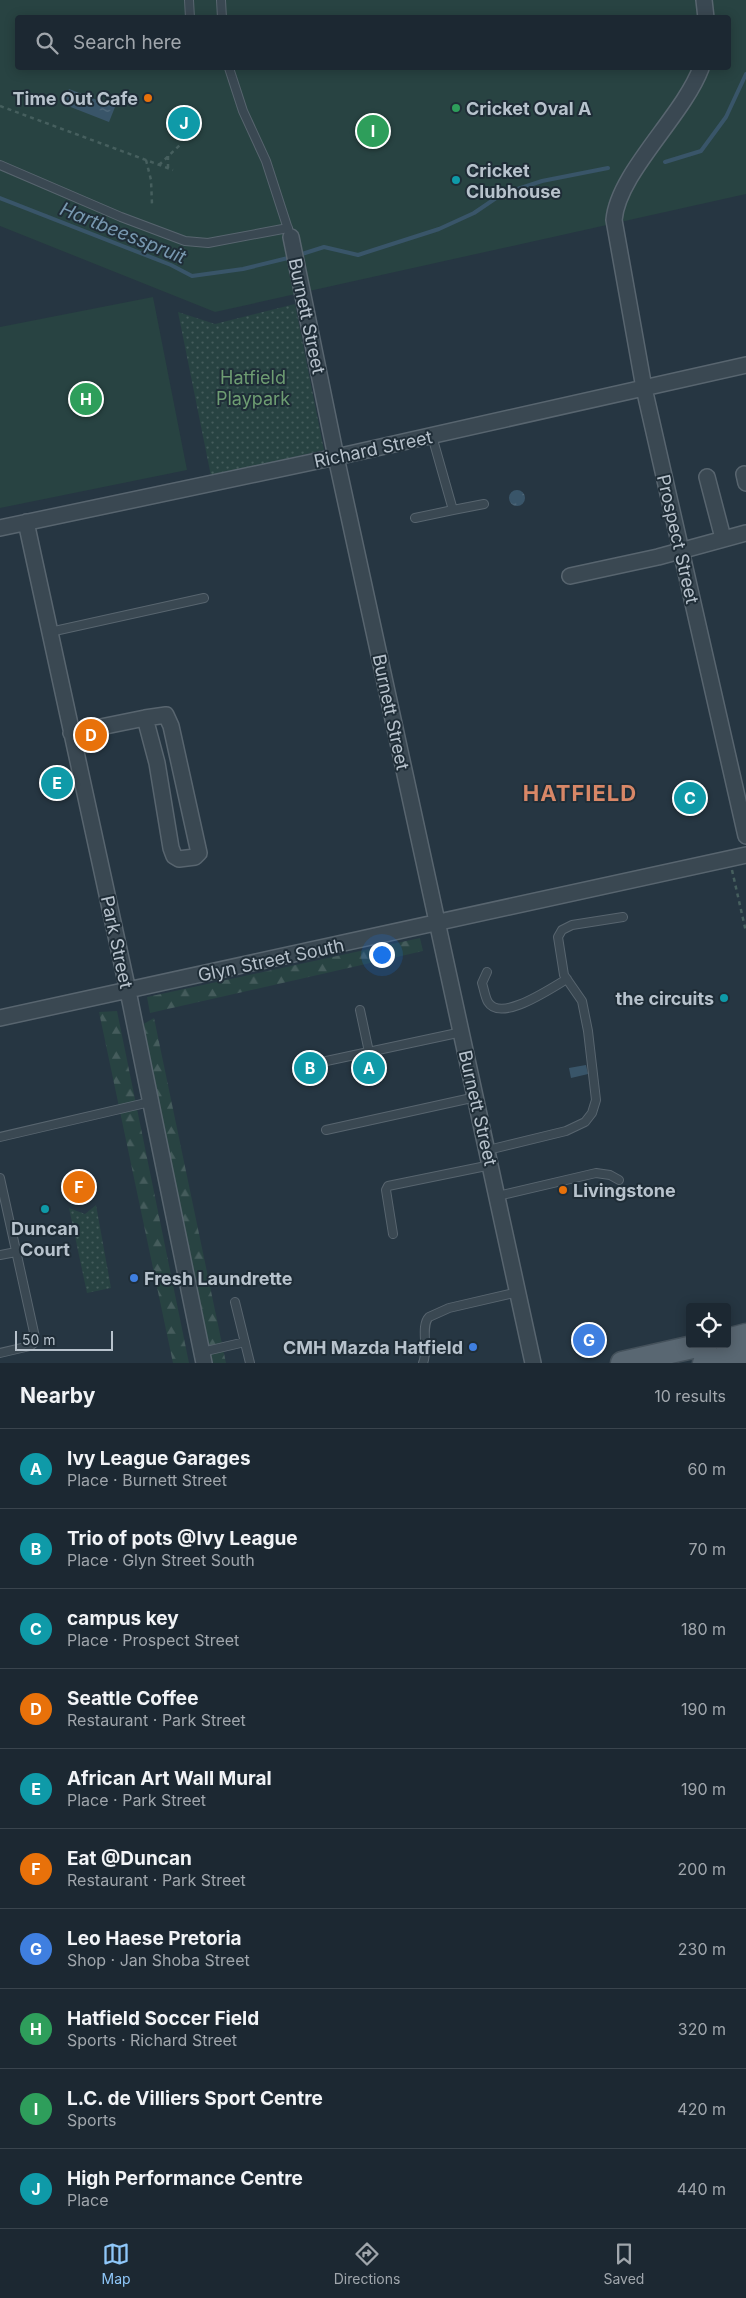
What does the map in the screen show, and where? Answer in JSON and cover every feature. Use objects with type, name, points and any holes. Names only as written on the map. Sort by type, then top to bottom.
[{"type":"main road","points":[[731,1339],[746,1335]]},
{"type":"main road","points":[[622,1363],[688,1348]]},
{"type":"main road","points":[[704,1363],[746,1352]]},
{"type":"street","points":[[704,0],[706,15]]},
{"type":"street","name":"Prospect Street","points":[[700,70],[683,100],[630,179],[618,202],[614,220],[616,241],[644,388],[746,836]]},
{"type":"street","name":"Burnett Street","points":[[290,233],[336,457],[533,1363]]},
{"type":"street","name":"Richard Street","points":[[0,528],[336,457],[746,366]]},
{"type":"street","points":[[707,477],[723,538]]},
{"type":"street","name":"Park Street","points":[[26,522],[128,991],[203,1357]]},
{"type":"street","points":[[570,576],[680,551],[746,533]]},
{"type":"street","points":[[72,732],[145,718],[166,715],[171,726],[199,854],[195,857],[179,859],[174,856],[171,848],[157,763],[145,718]]},
{"type":"street","name":"Glyn Street South","points":[[0,1018],[746,855]]},
{"type":"lane","points":[[189,0],[190,15]]},
{"type":"lane","points":[[221,0],[222,15]]},
{"type":"lane","name":"Burnett Street","points":[[230,70],[243,111],[269,170],[290,233]]},
{"type":"lane","points":[[0,165],[121,217],[185,241],[208,243],[290,233]]},
{"type":"lane","points":[[432,436],[453,510]]},
{"type":"lane","points":[[415,518],[484,504]]},
{"type":"lane","points":[[50,632],[204,598]]},
{"type":"lane","points":[[394,1234],[386,1190],[388,1186],[489,1157],[566,1131],[585,1122],[592,1113],[596,1100],[588,1031],[582,1001],[567,979],[558,937],[562,930],[572,925],[623,917]]},
{"type":"lane","points":[[487,972],[482,983],[488,1002],[495,1009],[501,1010],[522,1004],[567,979]]},
{"type":"lane","points":[[360,1010],[370,1052]]},
{"type":"lane","points":[[317,1063],[462,1032]]},
{"type":"lane","points":[[326,1130],[476,1097]]},
{"type":"lane","points":[[0,1137],[150,1102]]},
{"type":"lane","points":[[498,1196],[596,1173],[610,1175],[618,1180]]},
{"type":"lane","points":[[0,1178],[4,1214],[16,1252],[35,1337],[34,1343],[30,1346],[0,1353]]},
{"type":"lane","points":[[0,1255],[16,1252]]},
{"type":"lane","points":[[423,1363],[426,1350],[425,1325],[429,1317],[449,1308],[518,1292]]},
{"type":"lane","points":[[235,1302],[250,1363]]},
{"type":"lane","points":[[203,1357],[245,1342]]},
{"type":"path","points":[[0,106],[174,170]]},
{"type":"path","points":[[159,165],[180,146]]},
{"type":"path","points":[[168,155],[168,168]]},
{"type":"path","points":[[146,160],[151,180],[152,204]]},
{"type":"path","points":[[730,859],[746,932]]},
{"type":"green space","points":[[0,0],[746,0],[746,194],[215,312],[0,226]]},
{"type":"green space","points":[[153,297],[187,470],[0,508],[0,327]]},
{"type":"green space","name":"Hatfield Playpark","points":[[295,304],[324,450],[211,476],[178,312],[215,324]]},
{"type":"green space","points":[[420,938],[423,951],[150,1013],[147,997]]},
{"type":"green space","points":[[117,1011],[189,1363],[173,1363],[99,1012]]},
{"type":"green space","points":[[154,1018],[226,1363],[210,1363],[140,1026]]},
{"type":"green space","points":[[96,1205],[111,1288],[87,1293],[69,1208],[85,1214]]},
{"type":"water","points":[[69,89],[115,107],[109,122],[63,104]]},
{"type":"water","points":[[517,490],[523,492],[525,498],[523,504],[517,506],[511,504],[509,498],[511,492]]},
{"type":"water","points":[[586,1065],[588,1074],[571,1078],[569,1068]]},
{"type":"waterway","points":[[665,162],[701,151],[726,117],[746,74]]},
{"type":"waterway","name":"Hartbeesspruit","points":[[299,255],[324,247],[358,255],[439,229],[474,213],[502,194],[542,181],[608,168]]},
{"type":"waterway","name":"Hartbeesspruit","points":[[0,198],[171,265],[192,276],[243,269],[292,257]]},
{"type":"place","name":"Time Out Cafe","points":[[148,98]]},
{"type":"place","name":"Cricket Oval A","points":[[456,108]]},
{"type":"place","name":"High Performance Centre","points":[[184,123]]},
{"type":"place","name":"L.C. de Villiers Sport Centre","points":[[373,131]]},
{"type":"place","name":"Cricket Clubhouse","points":[[456,180]]},
{"type":"place","name":"Hatfield Soccer Field","points":[[86,399]]},
{"type":"place","name":"Seattle Coffee","points":[[91,735]]},
{"type":"place","name":"African Art Wall Mural","points":[[57,783]]},
{"type":"place","name":"campus key","points":[[690,798]]},
{"type":"place","name":"the circuits","points":[[724,998]]},
{"type":"place","name":"Trio of pots @Ivy League","points":[[310,1068]]},
{"type":"place","name":"Ivy League Garages","points":[[369,1068]]},
{"type":"place","name":"Eat @Duncan","points":[[79,1187]]},
{"type":"place","name":"Livingstone","points":[[563,1190]]},
{"type":"place","name":"Duncan Court","points":[[45,1209]]},
{"type":"place","name":"Fresh Laundrette","points":[[134,1278]]},
{"type":"place","name":"Leo Haese Pretoria","points":[[589,1340]]},
{"type":"place","name":"CMH Mazda Hatfield","points":[[473,1347]]},
{"type":"district","name":"HATFIELD","points":[[580,793]]}]
